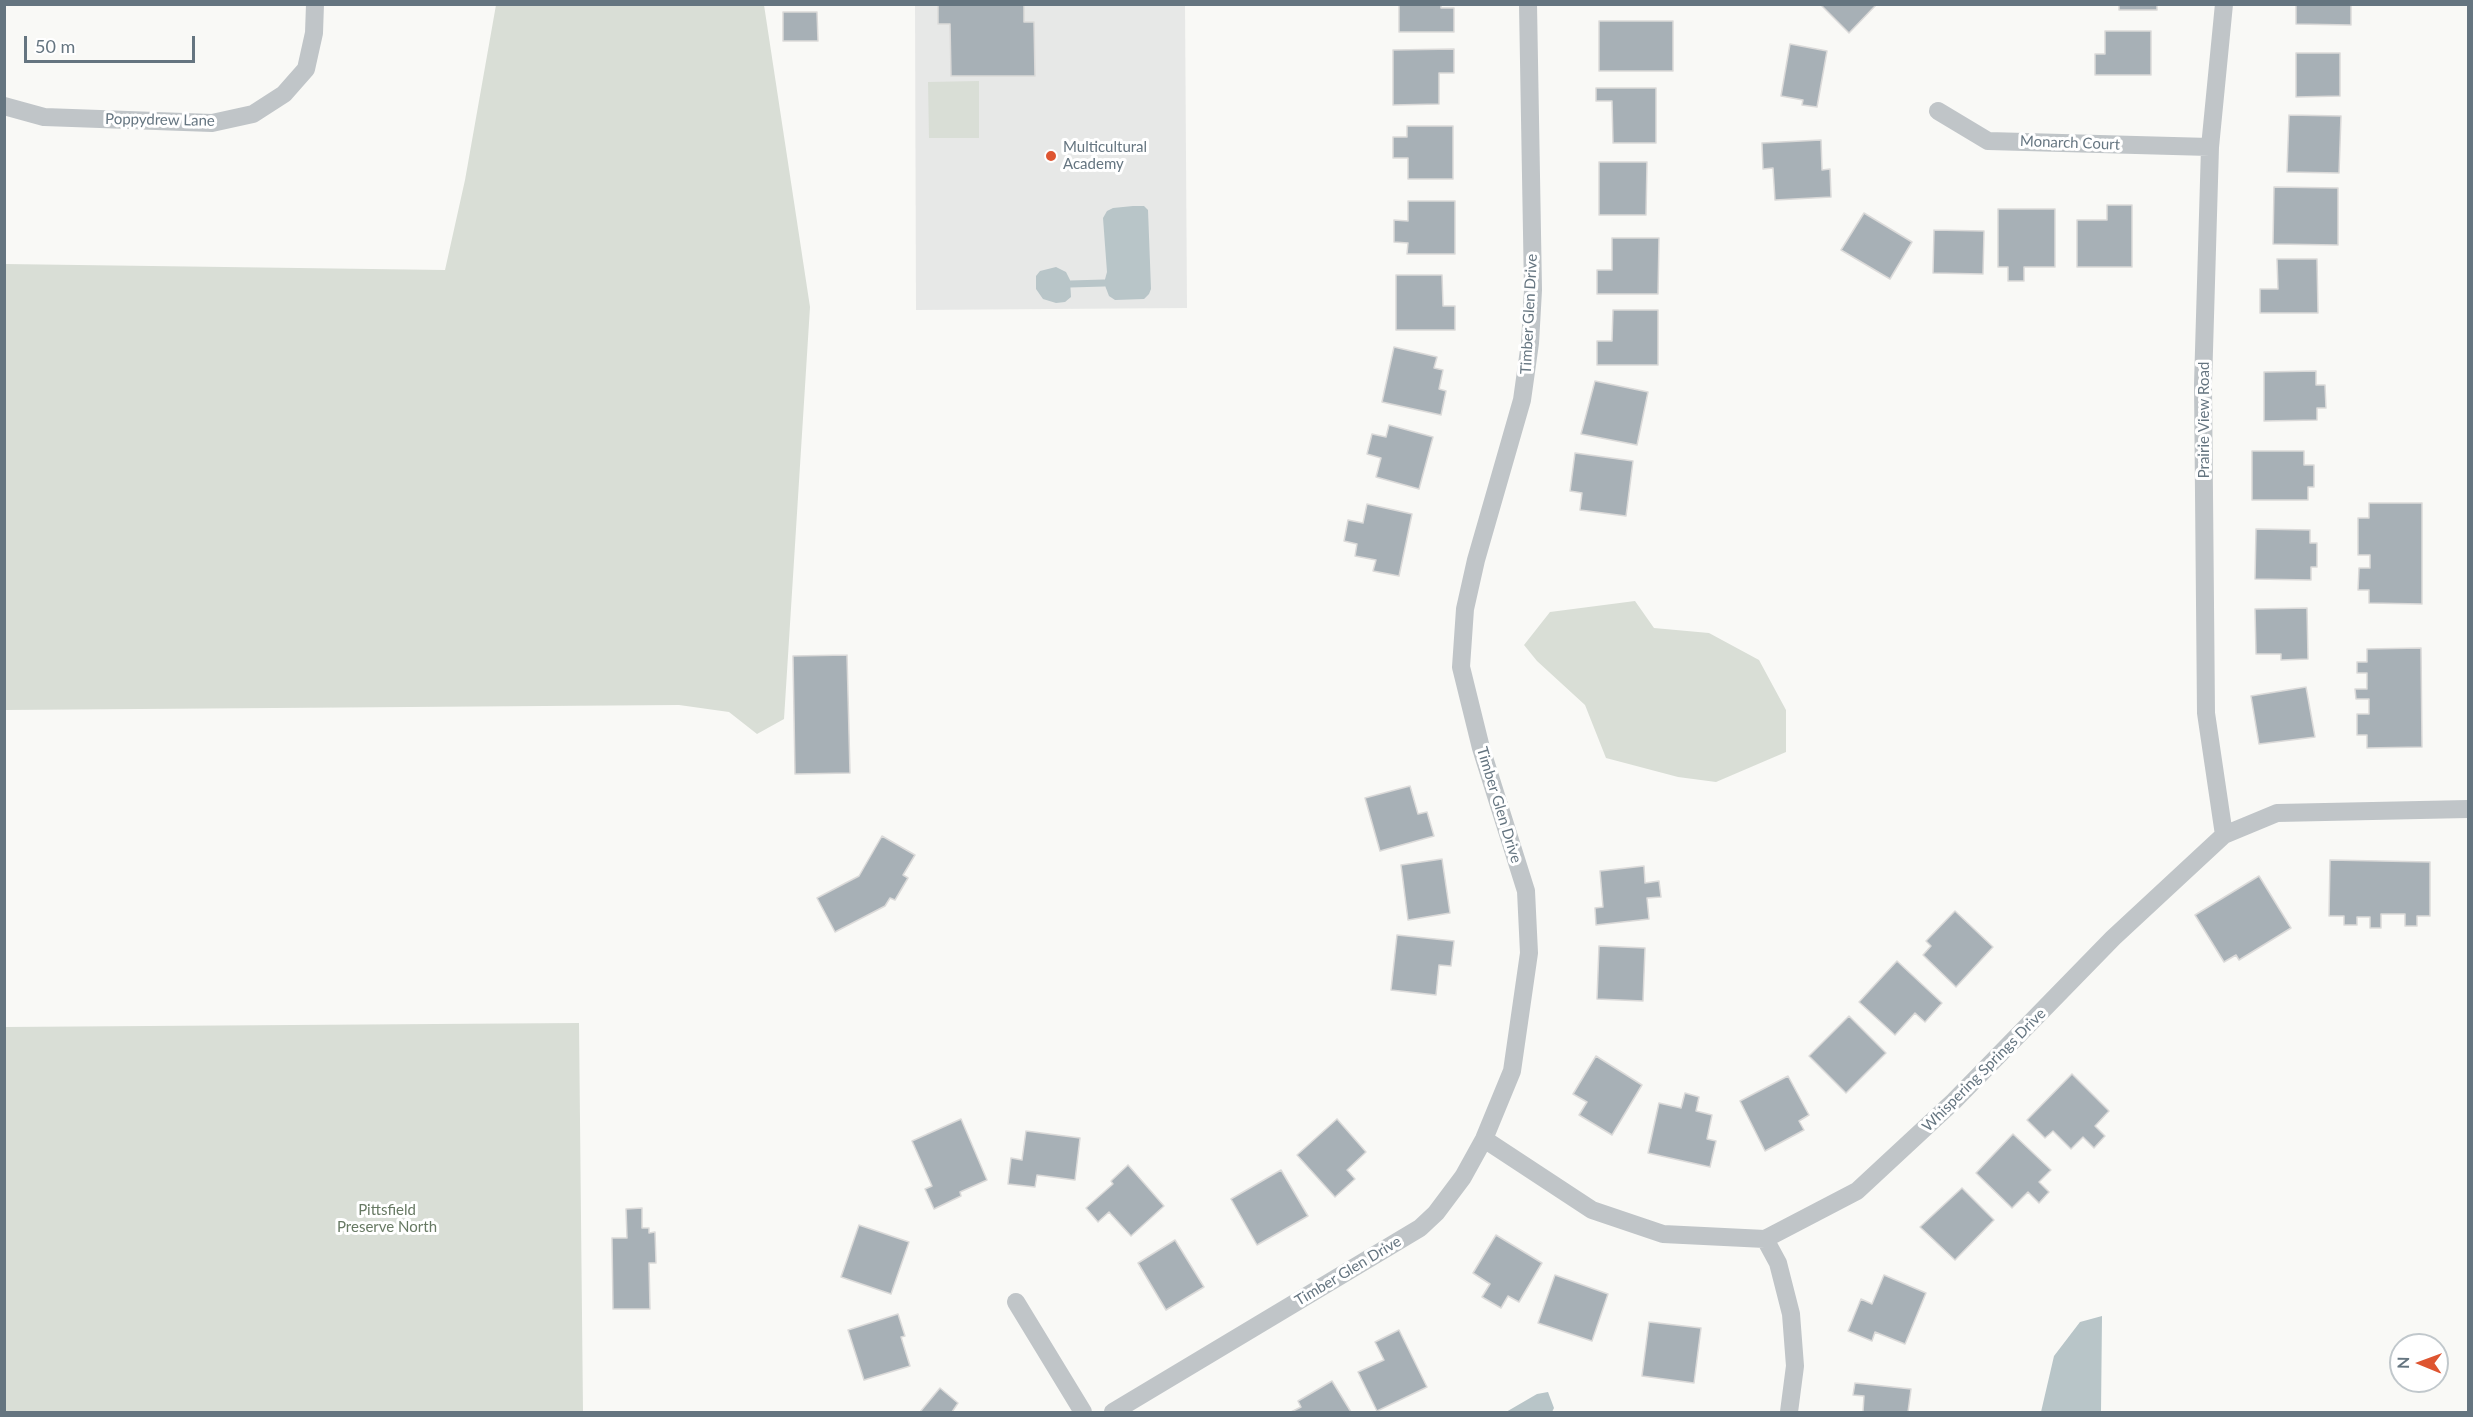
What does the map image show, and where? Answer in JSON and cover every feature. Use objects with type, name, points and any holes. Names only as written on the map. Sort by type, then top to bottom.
[{"type":"street","name":"Poppydrew Lane","points":[[4,106],[44,117],[212,123],[253,114],[284,94],[306,69],[314,33],[315,4]]},
{"type":"street","name":"Timber Glen Drive","points":[[1113,1413],[1420,1228],[1450,1196],[1484,1139],[1512,1071],[1529,953],[1526,891],[1481,748],[1461,667],[1464,609],[1522,400],[1530,343],[1533,290],[1528,4]]},
{"type":"street","name":"Prairie View Road","points":[[2224,4],[2210,147],[2203,384],[2206,713],[2224,835]]},
{"type":"street","name":"Monarch Court","points":[[1938,111],[1988,141],[2210,147]]},
{"type":"street","name":"Whispering Springs Drive","points":[[1765,1239],[1857,1191],[1954,1101],[2113,938],[2224,835],[2277,813],[2469,809]]},
{"type":"street","points":[[1484,1139],[1592,1210],[1663,1234],[1765,1239],[1778,1263],[1791,1314],[1795,1366],[1790,1413]]},
{"type":"street","points":[[1017,1302],[1083,1413]]},
{"type":"shaded area","name":"Multicultural Academy","points":[[915,5],[1185,5],[1187,308],[916,310]]},
{"type":"shaded area","points":[[1144,206],[1148,210],[1151,289],[1144,299],[1115,300],[1109,296],[1104,283],[1107,272],[1103,218],[1107,211],[1113,208]]},
{"type":"shaded area","points":[[1056,267],[1066,272],[1070,280],[1071,297],[1065,302],[1056,303],[1043,299],[1036,289],[1036,276],[1040,271]]},
{"type":"shaded area","points":[[2102,1316],[2101,1412],[2041,1412],[2054,1356],[2080,1322]]},
{"type":"shaded area","points":[[1548,1392],[1554,1408],[1552,1412],[1506,1412],[1537,1394]]},
{"type":"green space","points":[[496,5],[764,5],[810,307],[784,719],[757,734],[729,712],[679,705],[5,710],[5,264],[445,270],[465,180]]},
{"type":"green space","points":[[979,81],[979,138],[929,138],[928,82]]},
{"type":"green space","points":[[1635,601],[1654,628],[1709,633],[1759,660],[1786,710],[1786,752],[1716,782],[1678,777],[1606,758],[1585,705],[1537,661],[1524,645],[1550,612]]},
{"type":"green space","name":"Pittsfield Preserve North","points":[[579,1023],[583,1412],[5,1412],[5,1027]]},
{"type":"building","points":[[938,4],[1024,4],[1024,22],[1034,22],[1035,76],[951,76],[950,24],[938,24]]},
{"type":"building","points":[[1399,4],[1441,4],[1441,8],[1454,8],[1454,32],[1399,32]]},
{"type":"building","points":[[1820,4],[1877,4],[1849,33]]},
{"type":"building","points":[[2119,4],[2157,4],[2157,10],[2119,10]]},
{"type":"building","points":[[2296,4],[2351,4],[2351,25],[2296,24]]},
{"type":"building","points":[[783,12],[817,12],[818,41],[783,41]]},
{"type":"building","points":[[1599,21],[1673,21],[1673,71],[1599,71]]},
{"type":"building","points":[[2105,31],[2151,31],[2151,75],[2095,75],[2095,54],[2105,54]]},
{"type":"building","points":[[1790,44],[1827,51],[1817,107],[1802,105],[1803,100],[1781,96]]},
{"type":"building","points":[[1454,49],[1454,73],[1439,73],[1439,104],[1393,105],[1393,50]]},
{"type":"building","points":[[2296,53],[2340,53],[2340,96],[2296,97]]},
{"type":"building","points":[[1596,88],[1656,88],[1656,143],[1613,143],[1612,101],[1596,101]]},
{"type":"building","points":[[2289,115],[2341,116],[2339,173],[2287,172]]},
{"type":"building","points":[[1407,126],[1453,126],[1453,179],[1408,179],[1408,158],[1393,158],[1393,137],[1407,137]]},
{"type":"building","points":[[1821,140],[1822,170],[1830,169],[1831,197],[1775,200],[1773,168],[1763,169],[1762,143]]},
{"type":"building","points":[[1599,162],[1647,162],[1646,215],[1599,215]]},
{"type":"building","points":[[2274,187],[2338,188],[2338,245],[2273,244]]},
{"type":"building","points":[[1408,201],[1455,201],[1455,254],[1407,254],[1408,243],[1394,242],[1394,220],[1408,221]]},
{"type":"building","points":[[2107,205],[2132,205],[2132,267],[2077,267],[2077,220],[2107,220]]},
{"type":"building","points":[[1998,209],[2055,209],[2055,267],[2024,267],[2024,281],[2008,281],[2008,267],[1998,267]]},
{"type":"building","points":[[1864,213],[1912,242],[1890,279],[1841,250]]},
{"type":"building","points":[[1934,230],[1984,231],[1983,274],[1933,273]]},
{"type":"building","points":[[1612,238],[1659,238],[1658,294],[1597,294],[1597,270],[1612,270]]},
{"type":"building","points":[[2277,259],[2317,259],[2318,313],[2260,313],[2260,289],[2278,289]]},
{"type":"building","points":[[1396,275],[1442,275],[1443,306],[1455,306],[1455,330],[1396,330]]},
{"type":"building","points":[[1613,310],[1658,310],[1658,365],[1597,365],[1597,341],[1612,341]]},
{"type":"building","points":[[1394,347],[1437,357],[1434,368],[1443,370],[1439,389],[1446,391],[1441,415],[1382,402]]},
{"type":"building","points":[[2316,371],[2316,385],[2325,385],[2326,408],[2317,408],[2317,420],[2264,421],[2264,372]]},
{"type":"building","points":[[1595,381],[1648,392],[1637,445],[1581,434]]},
{"type":"building","points":[[1389,425],[1433,437],[1419,489],[1376,477],[1381,458],[1367,454],[1372,434],[1386,437]]},
{"type":"building","points":[[2252,451],[2304,451],[2304,465],[2314,465],[2314,487],[2308,487],[2308,500],[2252,500]]},
{"type":"building","points":[[1575,453],[1633,461],[1626,516],[1580,510],[1582,493],[1570,491]]},
{"type":"building","points":[[2369,503],[2422,503],[2422,604],[2369,603],[2369,590],[2358,590],[2359,568],[2370,568],[2370,555],[2358,555],[2358,518],[2369,518]]},
{"type":"building","points":[[1367,504],[1412,514],[1399,576],[1373,571],[1376,560],[1355,556],[1357,544],[1344,541],[1348,520],[1363,523]]},
{"type":"building","points":[[2256,529],[2310,530],[2310,543],[2317,543],[2317,567],[2311,567],[2311,580],[2255,579]]},
{"type":"building","points":[[2307,608],[2308,659],[2281,660],[2281,654],[2256,654],[2255,609]]},
{"type":"building","points":[[2421,648],[2422,747],[2367,748],[2367,735],[2357,735],[2357,714],[2369,714],[2369,699],[2356,699],[2355,689],[2367,689],[2367,673],[2357,673],[2357,662],[2367,662],[2367,649]]},
{"type":"building","points":[[847,655],[850,773],[795,774],[793,656]]},
{"type":"building","points":[[2306,687],[2315,737],[2259,744],[2251,696]]},
{"type":"building","points":[[1410,786],[1418,814],[1427,812],[1434,836],[1380,851],[1365,798]]},
{"type":"building","points":[[882,836],[915,855],[903,875],[908,878],[895,900],[890,898],[885,906],[835,932],[817,898],[859,876]]},
{"type":"building","points":[[1442,859],[1450,913],[1408,920],[1401,865]]},
{"type":"building","points":[[2330,860],[2430,862],[2430,916],[2417,916],[2417,926],[2405,926],[2405,914],[2381,914],[2381,928],[2370,928],[2370,917],[2357,917],[2357,925],[2344,925],[2344,916],[2329,916]]},
{"type":"building","points":[[1644,866],[1645,883],[1659,881],[1661,897],[1647,898],[1649,919],[1596,925],[1595,908],[1603,907],[1600,871]]},
{"type":"building","points":[[2259,876],[2291,928],[2239,960],[2236,955],[2224,962],[2195,915]]},
{"type":"building","points":[[1955,911],[1993,947],[1956,987],[1923,955],[1931,946],[1926,941]]},
{"type":"building","points":[[1397,935],[1454,941],[1451,966],[1439,965],[1436,995],[1391,990]]},
{"type":"building","points":[[1599,946],[1645,948],[1643,1001],[1597,999]]},
{"type":"building","points":[[1897,961],[1942,1003],[1925,1022],[1915,1013],[1895,1035],[1859,1002]]},
{"type":"building","points":[[1849,1016],[1886,1053],[1846,1093],[1809,1056]]},
{"type":"building","points":[[1596,1056],[1642,1085],[1612,1135],[1579,1115],[1587,1102],[1573,1094]]},
{"type":"building","points":[[2072,1074],[2109,1111],[2095,1126],[2105,1136],[2094,1148],[2083,1137],[2071,1149],[2053,1131],[2045,1138],[2027,1120]]},
{"type":"building","points":[[1788,1076],[1809,1115],[1799,1121],[1804,1130],[1765,1151],[1740,1101]]},
{"type":"building","points":[[1685,1093],[1699,1097],[1696,1111],[1712,1115],[1707,1139],[1716,1141],[1710,1167],[1648,1153],[1659,1103],[1681,1108]]},
{"type":"building","points":[[961,1119],[987,1180],[960,1192],[961,1196],[934,1209],[925,1189],[932,1186],[912,1141]]},
{"type":"building","points":[[1337,1119],[1366,1152],[1347,1170],[1355,1179],[1335,1197],[1297,1155]]},
{"type":"building","points":[[1026,1131],[1080,1138],[1075,1180],[1037,1175],[1035,1187],[1008,1184],[1011,1158],[1022,1160]]},
{"type":"building","points":[[2013,1134],[2051,1170],[2039,1182],[2049,1192],[2039,1203],[2028,1192],[2012,1208],[1976,1173]]},
{"type":"building","points":[[1128,1165],[1164,1206],[1131,1236],[1109,1212],[1098,1222],[1086,1208],[1113,1184],[1111,1181]]},
{"type":"building","points":[[1281,1170],[1308,1216],[1257,1245],[1231,1199]]},
{"type":"building","points":[[1962,1188],[1994,1220],[1955,1260],[1920,1227]]},
{"type":"building","points":[[642,1208],[642,1228],[649,1228],[649,1233],[655,1232],[656,1263],[649,1263],[650,1309],[613,1309],[612,1238],[627,1238],[626,1209]]},
{"type":"building","points":[[859,1225],[909,1242],[891,1294],[841,1277]]},
{"type":"building","points":[[1496,1235],[1542,1263],[1519,1302],[1508,1296],[1501,1308],[1482,1297],[1490,1284],[1473,1273]]},
{"type":"building","points":[[1175,1240],[1204,1287],[1166,1310],[1138,1263]]},
{"type":"building","points":[[1555,1275],[1608,1294],[1592,1341],[1538,1323]]},
{"type":"building","points":[[1884,1275],[1926,1293],[1905,1344],[1875,1332],[1872,1341],[1848,1331],[1861,1299],[1872,1304]]},
{"type":"building","points":[[898,1314],[905,1336],[901,1337],[910,1366],[864,1380],[848,1330]]},
{"type":"building","points":[[1649,1322],[1701,1328],[1694,1383],[1642,1376]]},
{"type":"building","points":[[1399,1330],[1427,1387],[1377,1411],[1358,1372],[1384,1360],[1375,1342]]},
{"type":"building","points":[[1332,1381],[1351,1412],[1291,1412],[1301,1407],[1298,1401]]},
{"type":"building","points":[[1855,1383],[1911,1389],[1908,1412],[1863,1412],[1864,1396],[1853,1395]]},
{"type":"building","points":[[940,1388],[958,1403],[952,1412],[920,1412]]},
{"type":"waterway","points":[[1070,284],[1104,283]]},
{"type":"place","name":"Multicultural Academy","points":[[1051,156]]}]
